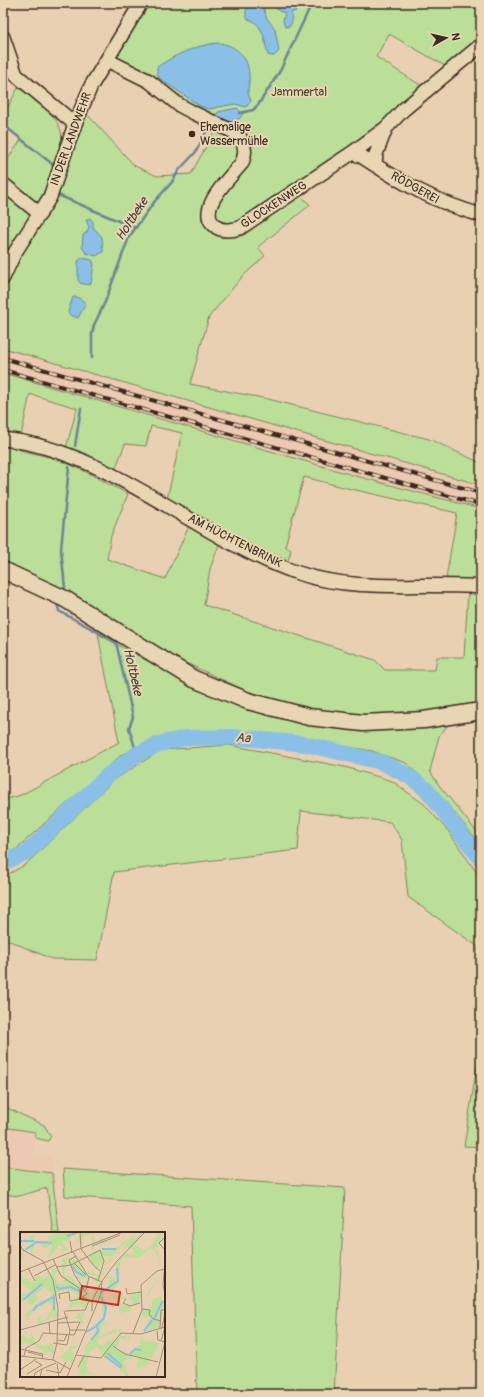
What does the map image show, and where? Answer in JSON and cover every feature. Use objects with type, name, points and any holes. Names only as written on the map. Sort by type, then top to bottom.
[{"type":"main road","points":[[3,570],[65,599],[194,678],[242,699],[263,706],[309,716],[363,723],[411,722],[481,711]]},
{"type":"street","name":"IN DER LANDWEHR","points":[[3,278],[14,254],[40,214],[57,179],[91,86],[141,3]]},
{"type":"street","points":[[3,37],[16,75],[76,124]]},
{"type":"street","name":"GLOCKENWEG","points":[[107,60],[149,81],[179,105],[236,133],[241,137],[246,152],[242,163],[213,199],[208,212],[212,223],[220,229],[227,231],[240,228],[352,153],[386,128],[403,110],[481,45]]},
{"type":"street","name":"GLOCKENWEG","points":[[375,165],[376,154],[386,128]]},
{"type":"street","name":"RÖDGEREI","points":[[352,153],[361,156],[415,190],[452,207],[481,215]]},
{"type":"street","points":[[3,184],[40,214]]},
{"type":"street","name":"AM HÜCHTENBRINK","points":[[3,438],[34,444],[64,453],[96,468],[237,545],[298,573],[338,582],[365,585],[481,587]]},
{"type":"shaded area","points":[[3,348],[481,485],[481,509],[356,476],[3,373]]},
{"type":"shaded area","points":[[3,1127],[36,1132],[34,1154],[52,1156],[52,1173],[3,1167]]},
{"type":"green space","name":"Jammertal","points":[[127,3],[481,3],[481,37],[447,67],[389,34],[376,57],[422,86],[384,123],[365,134],[348,148],[300,195],[310,205],[258,247],[265,256],[242,277],[209,317],[190,384],[268,399],[429,439],[481,463],[481,485],[3,348],[3,286],[84,111],[135,166],[157,176],[191,174],[216,128],[177,97],[114,60],[138,17]]},
{"type":"green space","points":[[19,86],[53,116],[60,128],[62,141],[58,157],[42,196],[3,263],[3,166],[21,140],[3,123],[3,116]]},
{"type":"green space","points":[[3,373],[356,476],[481,509],[481,583],[446,578],[457,513],[304,477],[285,546],[291,550],[288,561],[237,541],[167,499],[182,433],[151,426],[146,446],[125,444],[115,470],[81,453],[66,448],[77,408],[30,394],[21,436],[3,433]]},
{"type":"green space","points":[[4,446],[57,459],[128,494],[111,536],[107,559],[165,579],[189,526],[220,542],[210,569],[204,605],[375,660],[385,670],[435,670],[437,657],[464,657],[468,592],[481,593],[481,705],[444,712],[340,716],[273,700],[247,691],[173,657],[3,564]]},
{"type":"green space","points":[[98,634],[177,677],[253,710],[329,728],[374,730],[449,724],[439,736],[430,771],[438,784],[481,837],[481,845],[435,789],[406,763],[372,751],[293,737],[233,730],[157,738],[121,755],[16,849],[3,855],[3,800],[21,795],[119,742]]},
{"type":"green space","points":[[229,745],[345,767],[392,781],[424,804],[449,832],[481,879],[481,978],[477,946],[408,897],[402,840],[390,822],[301,811],[298,850],[114,872],[97,960],[52,959],[5,939],[3,942],[3,877],[25,865],[114,780],[161,750]]},
{"type":"green space","points":[[481,1041],[481,1147],[464,1146]]},
{"type":"green space","points":[[3,1106],[44,1125],[51,1136],[48,1141],[35,1138],[35,1132],[3,1127]]},
{"type":"green space","points":[[3,1167],[52,1173],[59,1232],[53,1232],[47,1188],[19,1196],[3,1194]]},
{"type":"green space","points":[[63,1169],[345,1188],[334,1394],[197,1394],[191,1206],[65,1196]]},
{"type":"water","points":[[253,3],[258,3],[263,6],[266,17],[275,29],[279,51],[274,56],[268,55],[263,34],[259,26],[246,16],[246,10]]},
{"type":"water","points":[[271,3],[290,3],[296,11],[291,13],[292,21],[290,26],[285,27],[283,21],[285,13],[279,11]]},
{"type":"water","points":[[217,43],[234,48],[246,61],[249,76],[248,94],[251,101],[246,107],[235,104],[209,109],[200,106],[159,78],[157,67],[164,62],[193,48]]},
{"type":"water","points":[[237,108],[243,114],[239,119],[227,123],[214,116],[218,112]]},
{"type":"water","points":[[90,218],[93,222],[93,227],[102,237],[103,252],[96,256],[86,253],[82,247],[83,235],[87,232],[89,227],[86,220]]},
{"type":"water","points":[[82,258],[92,260],[94,264],[91,283],[89,285],[80,283],[78,280],[78,261]]},
{"type":"water","points":[[73,297],[77,297],[86,303],[78,318],[70,315],[68,312]]},
{"type":"waterway","name":"Holtbeke","points":[[240,113],[253,110],[258,105],[280,71],[312,3]]},
{"type":"waterway","points":[[6,127],[54,167]]},
{"type":"waterway","name":"Holtbeke","points":[[92,358],[92,334],[94,325],[105,302],[129,237],[155,201],[172,182],[179,170],[195,153],[209,127]]},
{"type":"waterway","points":[[58,195],[135,228]]},
{"type":"waterway","name":"Holtbeke","points":[[75,446],[81,408]]},
{"type":"waterway","name":"Holtbeke","points":[[65,588],[61,549],[69,467]]},
{"type":"waterway","name":"Holtbeke","points":[[57,603],[59,611],[116,642],[133,717],[129,728],[137,754]]},
{"type":"waterway","name":"Aa","points":[[3,863],[27,852],[107,776],[137,754],[162,743],[187,738],[234,737],[305,744],[381,762],[409,776],[427,790],[481,859]]},
{"type":"railway","points":[[3,358],[481,493]]},
{"type":"railway","points":[[3,370],[481,505]]},
{"type":"place","name":"Ehemalige Wassermühle","points":[[192,134]]}]
